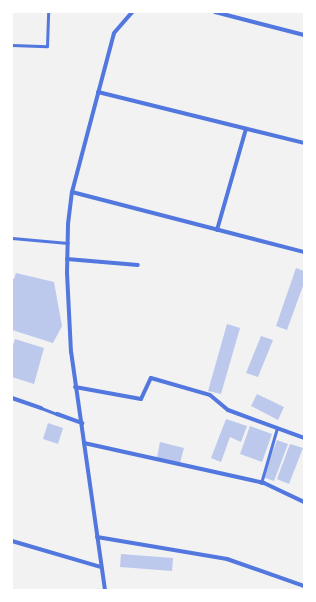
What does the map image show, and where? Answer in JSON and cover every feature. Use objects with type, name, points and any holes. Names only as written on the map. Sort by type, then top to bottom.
[{"type":"street","points":[[105,590],[71,352],[67,259],[72,192],[98,92],[114,33],[132,12]]},
{"type":"street","points":[[215,12],[304,35]]},
{"type":"street","points":[[98,92],[304,143]]},
{"type":"street","points":[[217,230],[246,129]]},
{"type":"street","points":[[72,192],[304,252]]},
{"type":"street","points":[[67,259],[138,265]]},
{"type":"street","points":[[76,387],[142,399],[151,378],[210,395],[228,410],[304,438]]},
{"type":"street","points":[[12,398],[41,408]]},
{"type":"street","points":[[57,414],[82,423]]},
{"type":"street","points":[[84,443],[261,482],[304,502]]},
{"type":"street","points":[[97,536],[227,559],[304,586]]},
{"type":"street","points":[[12,541],[102,567]]},
{"type":"lane","points":[[12,45],[47,46],[48,12]]},
{"type":"lane","points":[[12,238],[68,243]]},
{"type":"lane","points":[[41,408],[57,414]]},
{"type":"lane","points":[[261,482],[277,428]]},
{"type":"building","points":[[296,268],[304,271],[304,283],[287,330],[276,326]]},
{"type":"building","points":[[16,273],[54,282],[62,326],[53,343],[12,330],[12,279],[14,279]]},
{"type":"building","points":[[227,324],[240,328],[221,394],[208,391]]},
{"type":"building","points":[[261,336],[273,340],[258,377],[246,373]]},
{"type":"building","points":[[15,339],[44,348],[34,384],[12,377],[12,349]]},
{"type":"building","points":[[257,394],[284,407],[278,420],[251,406]]},
{"type":"building","points":[[226,419],[247,426],[241,442],[230,437],[221,462],[211,458]]},
{"type":"building","points":[[48,423],[63,428],[58,444],[43,439]]},
{"type":"building","points":[[250,426],[272,434],[262,462],[240,454]]},
{"type":"building","points":[[277,440],[288,444],[274,481],[263,477]]},
{"type":"building","points":[[160,442],[184,448],[180,463],[157,458]]},
{"type":"building","points":[[290,444],[303,448],[289,484],[277,479]]},
{"type":"building","points":[[121,554],[173,558],[172,571],[120,567]]}]
